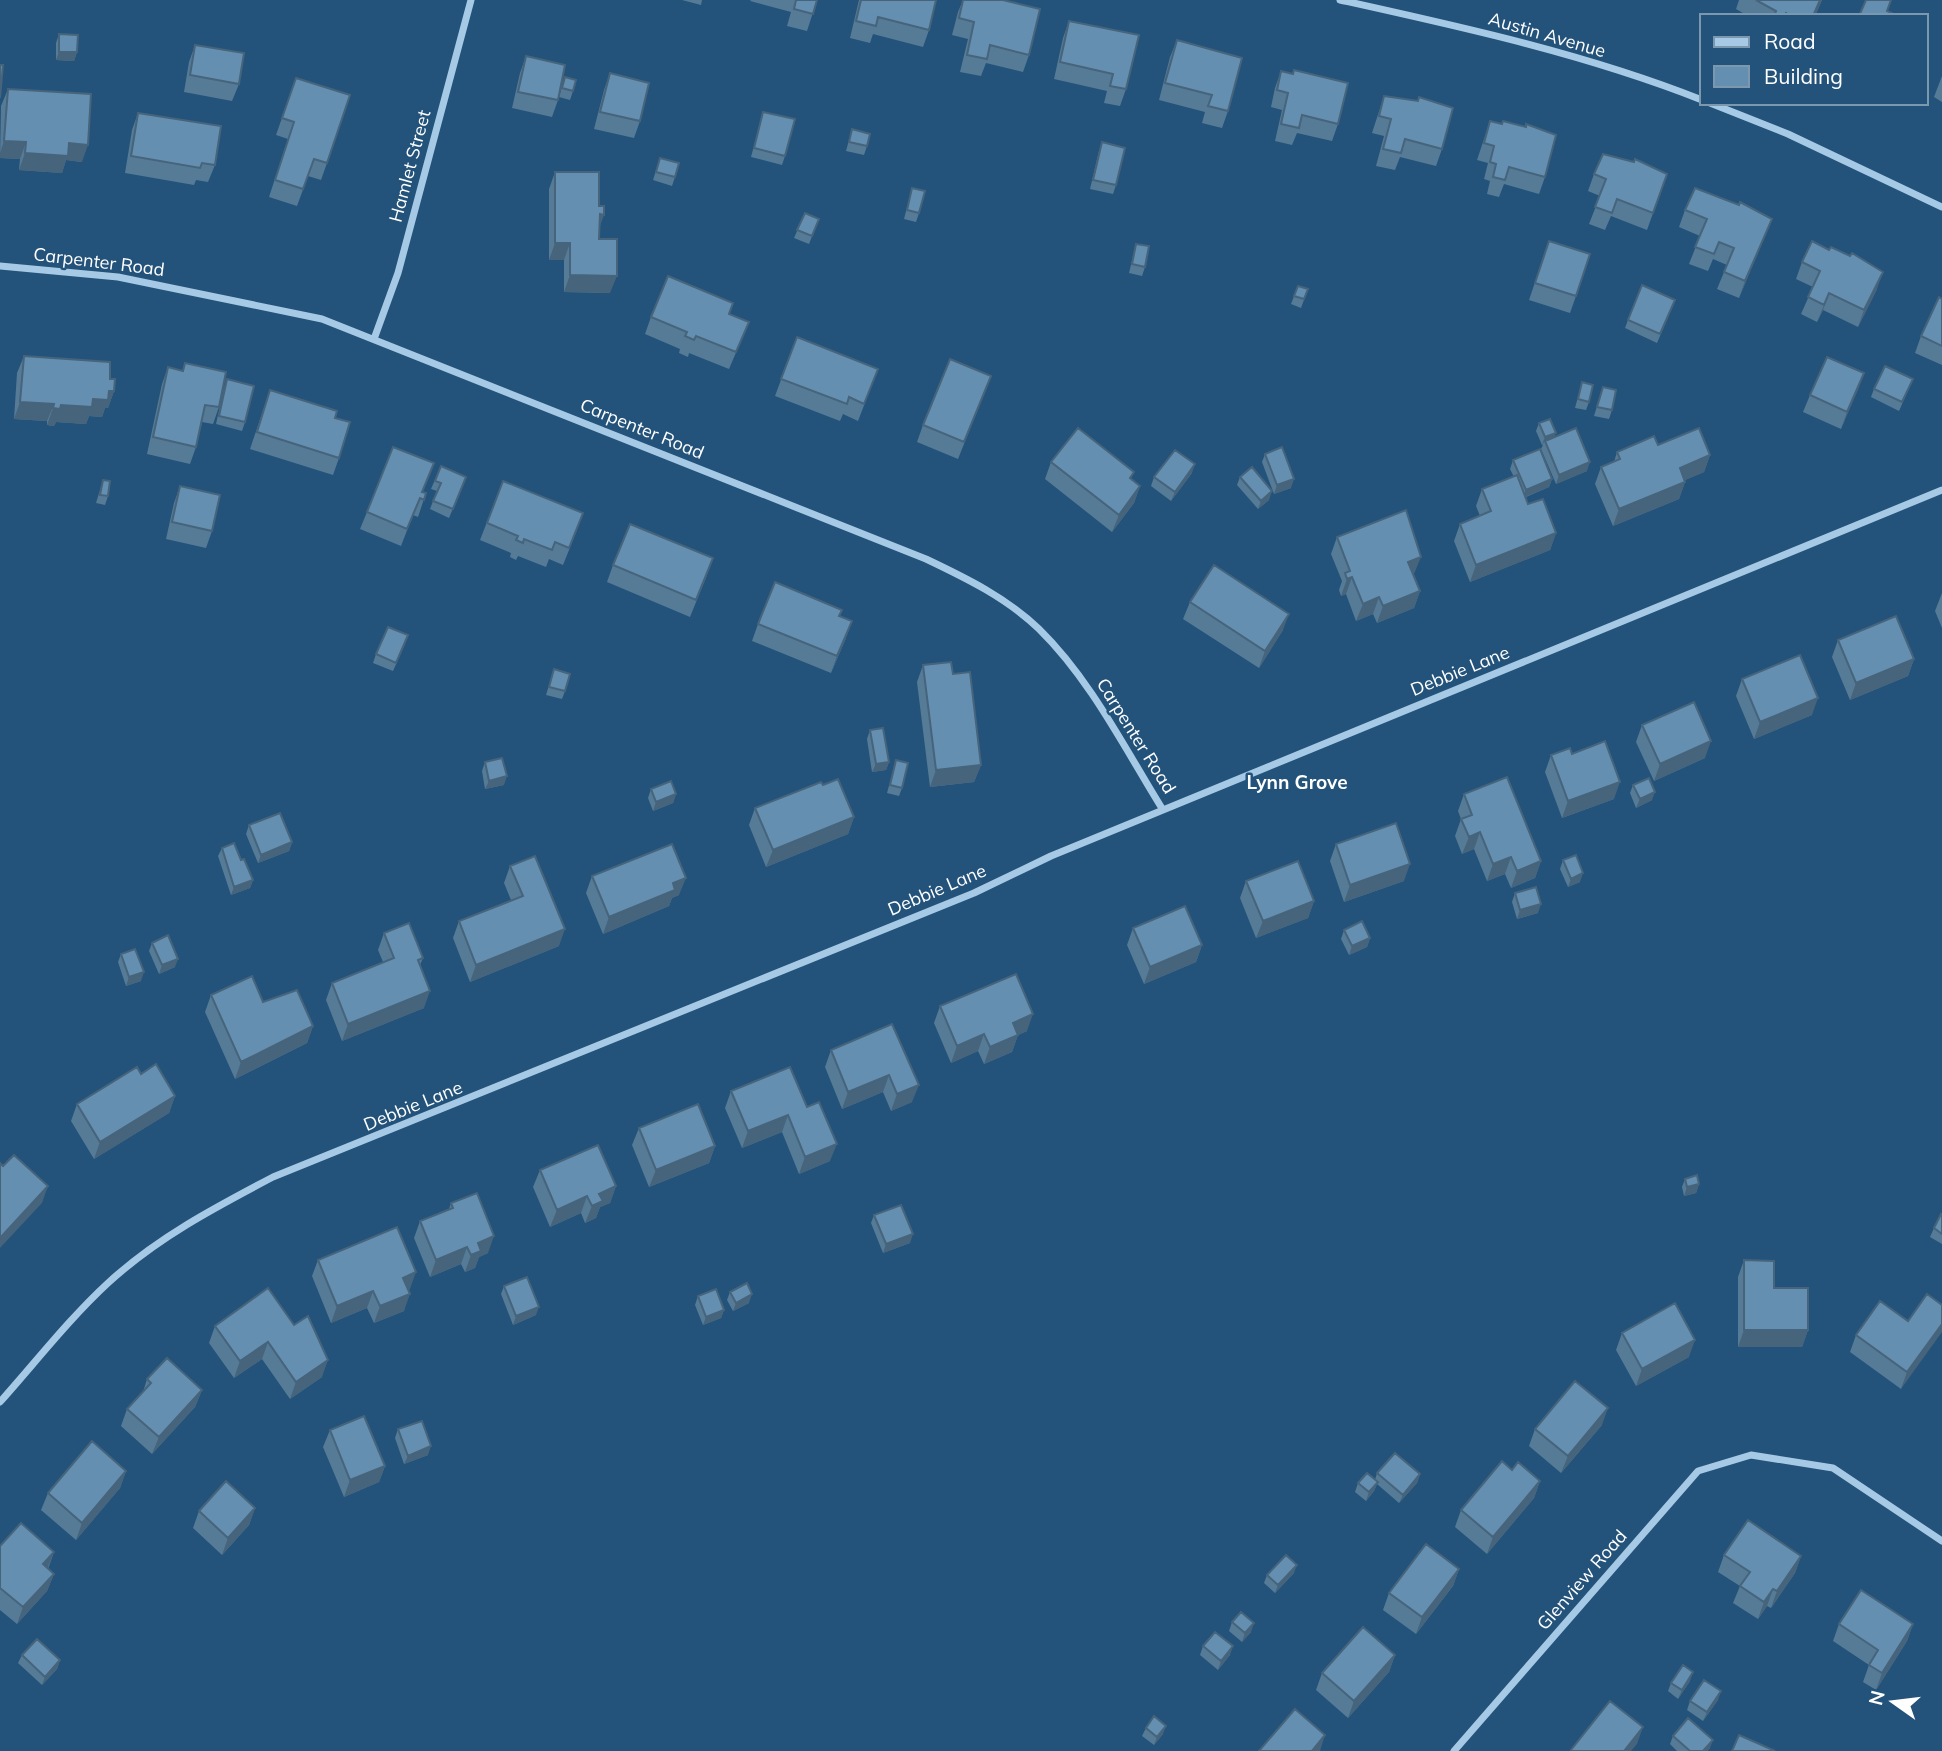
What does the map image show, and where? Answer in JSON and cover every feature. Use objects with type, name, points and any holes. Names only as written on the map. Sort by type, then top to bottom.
[{"type":"street","name":"Hamlet Street","points":[[374,339],[398,273],[471,0]]},
{"type":"street","name":"Austin Avenue","points":[[1340,0],[1467,29],[1663,85],[1700,99]]},
{"type":"street","points":[[1715,105],[1788,134],[1942,207]]},
{"type":"street","name":"Carpenter Road","points":[[0,266],[118,277],[322,319],[926,559],[981,586],[1039,629],[1084,683],[1163,810]]},
{"type":"street","name":"Debbie Lane","points":[[0,1402],[106,1284],[151,1247],[196,1217],[273,1177],[974,893],[1051,856],[1942,490]]},
{"type":"street","name":"Glenview Road","points":[[1454,1751],[1698,1471],[1751,1455],[1833,1468],[1942,1541]]},
{"type":"building","points":[[796,0],[817,0],[813,14],[794,9]]},
{"type":"building","points":[[861,0],[936,0],[929,30],[878,17],[876,26],[856,21]]},
{"type":"building","points":[[963,0],[1003,0],[1040,9],[1029,55],[990,45],[987,59],[967,55],[974,22],[959,18]]},
{"type":"building","points":[[1756,0],[1820,0],[1814,14],[1775,14],[1776,11]]},
{"type":"building","points":[[1866,0],[1891,0],[1887,11],[1894,14],[1860,14]]},
{"type":"building","points":[[1069,21],[1139,35],[1126,89],[1110,86],[1113,74],[1060,62]]},
{"type":"building","points":[[59,34],[78,35],[77,52],[59,52]]},
{"type":"building","points":[[1177,40],[1242,58],[1228,111],[1208,106],[1212,95],[1165,83]]},
{"type":"building","points":[[195,45],[244,53],[239,84],[190,75]]},
{"type":"building","points":[[526,56],[565,65],[558,100],[518,92]]},
{"type":"building","points":[[0,65],[3,65],[0,98]]},
{"type":"building","points":[[1294,70],[1348,83],[1338,124],[1302,115],[1299,128],[1281,124],[1288,93],[1277,90],[1281,71],[1293,74]]},
{"type":"building","points":[[610,73],[649,83],[640,121],[600,112]]},
{"type":"building","points":[[565,77],[576,80],[573,91],[562,88]]},
{"type":"building","points":[[296,78],[350,95],[327,163],[314,159],[303,189],[275,180],[294,122],[282,118]]},
{"type":"building","points":[[8,89],[91,94],[88,145],[69,143],[68,156],[25,153],[26,142],[4,141]]},
{"type":"building","points":[[1384,96],[1418,101],[1419,97],[1453,108],[1442,149],[1405,139],[1401,153],[1383,149],[1391,119],[1379,116]]},
{"type":"building","points":[[763,112],[795,119],[785,156],[754,148]]},
{"type":"building","points":[[138,113],[221,126],[215,165],[202,163],[200,168],[131,156]]},
{"type":"building","points":[[1490,121],[1502,124],[1503,121],[1526,127],[1526,124],[1556,135],[1545,177],[1509,167],[1505,180],[1493,177],[1496,164],[1490,162],[1494,146],[1484,143]]},
{"type":"building","points":[[852,129],[870,134],[867,146],[849,142]]},
{"type":"building","points":[[1102,142],[1125,148],[1116,185],[1093,180]]},
{"type":"building","points":[[1603,154],[1634,162],[1635,159],[1667,174],[1653,213],[1617,199],[1612,213],[1595,207],[1606,179],[1594,174]]},
{"type":"building","points":[[660,158],[679,163],[675,177],[656,172]]},
{"type":"building","points":[[555,172],[599,172],[599,206],[604,206],[604,215],[600,214],[599,239],[617,239],[617,276],[570,275],[570,243],[555,243]]},
{"type":"building","points":[[912,188],[925,191],[919,213],[907,210]]},
{"type":"building","points":[[1695,188],[1739,205],[1740,202],[1772,219],[1745,281],[1724,272],[1734,248],[1719,242],[1714,254],[1695,247],[1707,219],[1685,210]]},
{"type":"building","points":[[805,213],[819,219],[812,236],[797,230]]},
{"type":"building","points":[[1549,241],[1590,254],[1576,296],[1535,283]]},
{"type":"building","points":[[1812,241],[1829,250],[1831,247],[1850,256],[1852,253],[1883,272],[1864,310],[1829,293],[1824,305],[1808,297],[1820,271],[1802,262]]},
{"type":"building","points":[[1136,244],[1149,246],[1145,267],[1132,264]]},
{"type":"building","points":[[668,276],[733,303],[729,314],[749,322],[736,352],[696,336],[694,340],[685,336],[687,332],[651,317]]},
{"type":"building","points":[[1642,285],[1675,300],[1660,334],[1628,320]]},
{"type":"building","points":[[1298,286],[1308,289],[1304,299],[1294,296]]},
{"type":"building","points":[[1939,297],[1942,299],[1942,346],[1921,336]]},
{"type":"building","points":[[797,337],[878,369],[864,404],[849,397],[847,404],[781,379]]},
{"type":"building","points":[[24,356],[110,362],[110,379],[115,379],[114,391],[109,391],[108,400],[93,399],[92,407],[61,405],[60,409],[53,408],[54,404],[20,402]]},
{"type":"building","points":[[1827,357],[1864,373],[1847,412],[1810,395]]},
{"type":"building","points":[[950,359],[991,376],[964,442],[923,425]]},
{"type":"building","points":[[185,363],[226,372],[219,407],[205,405],[196,447],[153,437],[168,367],[183,371]]},
{"type":"building","points":[[1885,366],[1913,379],[1902,402],[1874,389]]},
{"type":"building","points":[[227,379],[254,386],[245,422],[219,416]]},
{"type":"building","points":[[1582,382],[1593,385],[1589,402],[1578,399]]},
{"type":"building","points":[[1603,387],[1616,390],[1612,410],[1597,407]]},
{"type":"building","points":[[270,390],[337,411],[335,418],[350,422],[339,458],[257,432]]},
{"type":"building","points":[[1550,419],[1556,433],[1545,437],[1539,423]]},
{"type":"building","points":[[1078,428],[1134,472],[1130,478],[1140,486],[1119,515],[1051,462]]},
{"type":"building","points":[[1576,428],[1590,462],[1559,475],[1545,441]]},
{"type":"building","points":[[1699,428],[1710,455],[1680,468],[1685,482],[1619,509],[1601,467],[1620,459],[1617,452],[1654,436],[1658,445]]},
{"type":"building","points":[[393,447],[434,463],[422,492],[426,493],[424,500],[420,498],[407,529],[367,512]]},
{"type":"building","points":[[1282,447],[1294,479],[1277,485],[1265,454]]},
{"type":"building","points":[[1540,449],[1552,479],[1526,490],[1513,460]]},
{"type":"building","points":[[1175,450],[1195,464],[1175,492],[1154,477]]},
{"type":"building","points":[[441,466],[466,477],[453,509],[433,501],[441,483],[435,481]]},
{"type":"building","points":[[1252,467],[1272,491],[1261,501],[1240,477]]},
{"type":"building","points":[[1517,475],[1528,504],[1543,499],[1556,533],[1476,565],[1460,524],[1491,511],[1482,489]]},
{"type":"building","points":[[103,480],[110,481],[108,496],[100,495]]},
{"type":"building","points":[[503,481],[583,513],[569,548],[555,542],[552,550],[524,539],[523,543],[516,540],[518,536],[487,523]]},
{"type":"building","points":[[180,486],[220,495],[212,531],[172,522]]},
{"type":"building","points":[[1406,510],[1421,557],[1408,562],[1420,591],[1383,606],[1379,597],[1363,604],[1352,577],[1347,579],[1345,573],[1350,571],[1337,537]]},
{"type":"building","points":[[630,524],[713,558],[696,600],[613,565]]},
{"type":"building","points":[[1214,565],[1289,614],[1265,651],[1190,602]]},
{"type":"building","points":[[775,582],[842,610],[839,616],[852,621],[837,656],[758,624]]},
{"type":"building","points":[[1896,616],[1914,659],[1856,683],[1838,640]]},
{"type":"building","points":[[388,627],[408,635],[396,663],[376,654]]},
{"type":"building","points":[[1800,655],[1818,698],[1760,722],[1742,679]]},
{"type":"building","points":[[951,662],[953,674],[970,672],[981,765],[936,770],[923,665]]},
{"type":"building","points":[[554,669],[570,674],[565,691],[549,687]]},
{"type":"building","points":[[1694,702],[1711,741],[1660,764],[1642,725]]},
{"type":"building","points":[[883,728],[889,762],[876,764],[870,730]]},
{"type":"building","points":[[1605,741],[1620,782],[1568,801],[1551,755],[1570,748],[1572,754]]},
{"type":"building","points":[[502,758],[507,776],[489,781],[485,762]]},
{"type":"building","points":[[896,760],[908,763],[902,788],[890,785]]},
{"type":"building","points":[[1507,777],[1541,861],[1517,871],[1511,857],[1493,864],[1480,832],[1469,837],[1461,819],[1472,815],[1464,794]]},
{"type":"building","points":[[1649,778],[1655,792],[1640,799],[1633,785]]},
{"type":"building","points":[[838,779],[854,817],[773,850],[755,808],[821,782],[823,785]]},
{"type":"building","points":[[671,781],[676,794],[656,802],[651,789]]},
{"type":"building","points":[[280,813],[292,842],[261,855],[249,825]]},
{"type":"building","points":[[1396,823],[1410,864],[1350,885],[1336,844]]},
{"type":"building","points":[[234,843],[253,880],[234,887],[222,848]]},
{"type":"building","points":[[672,844],[686,878],[673,883],[675,890],[609,917],[592,876]]},
{"type":"building","points":[[1576,855],[1583,873],[1571,879],[1563,860]]},
{"type":"building","points":[[535,856],[565,929],[476,965],[459,921],[523,896],[510,866]]},
{"type":"building","points":[[1298,861],[1314,901],[1263,921],[1246,881]]},
{"type":"building","points":[[1536,887],[1541,904],[1520,910],[1515,893]]},
{"type":"building","points":[[1185,906],[1202,945],[1150,967],[1133,928]]},
{"type":"building","points":[[1362,921],[1370,938],[1352,946],[1344,930]]},
{"type":"building","points":[[409,923],[423,958],[418,960],[430,991],[348,1024],[332,983],[394,958],[384,933]]},
{"type":"building","points":[[168,935],[178,959],[162,965],[152,943]]},
{"type":"building","points":[[135,949],[144,972],[129,977],[121,954]]},
{"type":"building","points":[[1016,974],[1033,1014],[1013,1023],[1018,1035],[990,1047],[984,1034],[957,1046],[940,1006]]},
{"type":"building","points":[[252,976],[263,1002],[297,990],[313,1026],[241,1062],[211,995]]},
{"type":"building","points":[[892,1024],[919,1085],[897,1094],[889,1075],[848,1092],[831,1050]]},
{"type":"building","points":[[156,1064],[175,1096],[100,1142],[77,1104],[137,1067],[141,1074]]},
{"type":"building","points":[[790,1067],[807,1107],[819,1102],[837,1144],[805,1157],[788,1115],[748,1131],[731,1091]]},
{"type":"building","points":[[698,1104],[715,1146],[656,1170],[639,1128]]},
{"type":"building","points":[[598,1145],[616,1186],[599,1194],[603,1201],[592,1206],[587,1196],[557,1210],[540,1170]]},
{"type":"building","points":[[14,1155],[48,1186],[0,1238],[0,1163],[3,1166]]},
{"type":"building","points":[[1697,1175],[1699,1184],[1687,1187],[1685,1179]]},
{"type":"building","points":[[477,1193],[494,1236],[478,1243],[481,1251],[471,1255],[467,1247],[436,1260],[420,1221],[453,1208],[451,1203]]},
{"type":"building","points":[[901,1205],[913,1234],[886,1244],[874,1215]]},
{"type":"building","points":[[1942,1215],[1942,1234],[1934,1228]]},
{"type":"building","points":[[397,1227],[416,1272],[403,1278],[410,1294],[380,1306],[373,1291],[337,1306],[318,1260]]},
{"type":"building","points":[[1744,1260],[1774,1261],[1774,1288],[1808,1288],[1808,1330],[1744,1330]]},
{"type":"building","points":[[527,1277],[539,1307],[516,1316],[504,1286]]},
{"type":"building","points":[[747,1283],[752,1294],[736,1303],[730,1292]]},
{"type":"building","points":[[268,1288],[294,1325],[308,1316],[328,1360],[296,1382],[268,1342],[240,1361],[215,1326]]},
{"type":"building","points":[[716,1289],[724,1310],[706,1317],[698,1296]]},
{"type":"building","points":[[1927,1294],[1942,1305],[1942,1324],[1907,1372],[1856,1335],[1880,1301],[1908,1321]]},
{"type":"building","points":[[1675,1303],[1695,1340],[1642,1369],[1622,1333]]},
{"type":"building","points":[[167,1358],[202,1390],[159,1437],[127,1409],[151,1383],[147,1379]]},
{"type":"building","points":[[1575,1381],[1608,1408],[1568,1456],[1535,1429]]},
{"type":"building","points":[[364,1416],[385,1466],[350,1480],[330,1430]]},
{"type":"building","points":[[422,1421],[431,1446],[408,1456],[398,1429]]},
{"type":"building","points":[[92,1441],[126,1471],[82,1523],[48,1493]]},
{"type":"building","points":[[1395,1453],[1420,1474],[1403,1495],[1377,1473]]},
{"type":"building","points":[[1502,1461],[1512,1470],[1518,1462],[1540,1481],[1493,1537],[1461,1510]]},
{"type":"building","points":[[1367,1473],[1378,1482],[1369,1492],[1358,1483]]},
{"type":"building","points":[[226,1481],[255,1508],[228,1538],[199,1511]]},
{"type":"building","points":[[1748,1520],[1801,1556],[1777,1591],[1773,1589],[1764,1602],[1740,1586],[1750,1572],[1724,1555]]},
{"type":"building","points":[[21,1523],[54,1552],[43,1564],[54,1574],[23,1607],[0,1588],[0,1546]]},
{"type":"building","points":[[1426,1544],[1459,1569],[1422,1617],[1389,1593]]},
{"type":"building","points":[[1286,1555],[1297,1565],[1278,1585],[1267,1575]]},
{"type":"building","points":[[1861,1590],[1913,1624],[1882,1673],[1869,1665],[1878,1650],[1839,1624]]},
{"type":"building","points":[[1241,1612],[1254,1623],[1245,1633],[1232,1622]]},
{"type":"building","points":[[1363,1627],[1395,1655],[1354,1701],[1322,1673]]},
{"type":"building","points":[[1215,1632],[1233,1646],[1221,1661],[1203,1646]]},
{"type":"building","points":[[37,1639],[60,1660],[45,1677],[22,1655]]},
{"type":"building","points":[[1683,1665],[1693,1672],[1682,1690],[1671,1683]]},
{"type":"building","points":[[1704,1680],[1721,1691],[1707,1712],[1690,1701]]},
{"type":"building","points":[[1610,1701],[1643,1727],[1624,1751],[1571,1750]]},
{"type":"building","points":[[1295,1709],[1325,1735],[1312,1751],[1259,1751]]},
{"type":"building","points":[[1154,1716],[1166,1726],[1157,1737],[1146,1728]]},
{"type":"building","points":[[1688,1718],[1713,1740],[1703,1751],[1690,1751],[1673,1736]]},
{"type":"building","points":[[1739,1735],[1775,1751],[1732,1751]]},
{"type":"district","name":"Lynn Grove","points":[[1297,782]]}]
